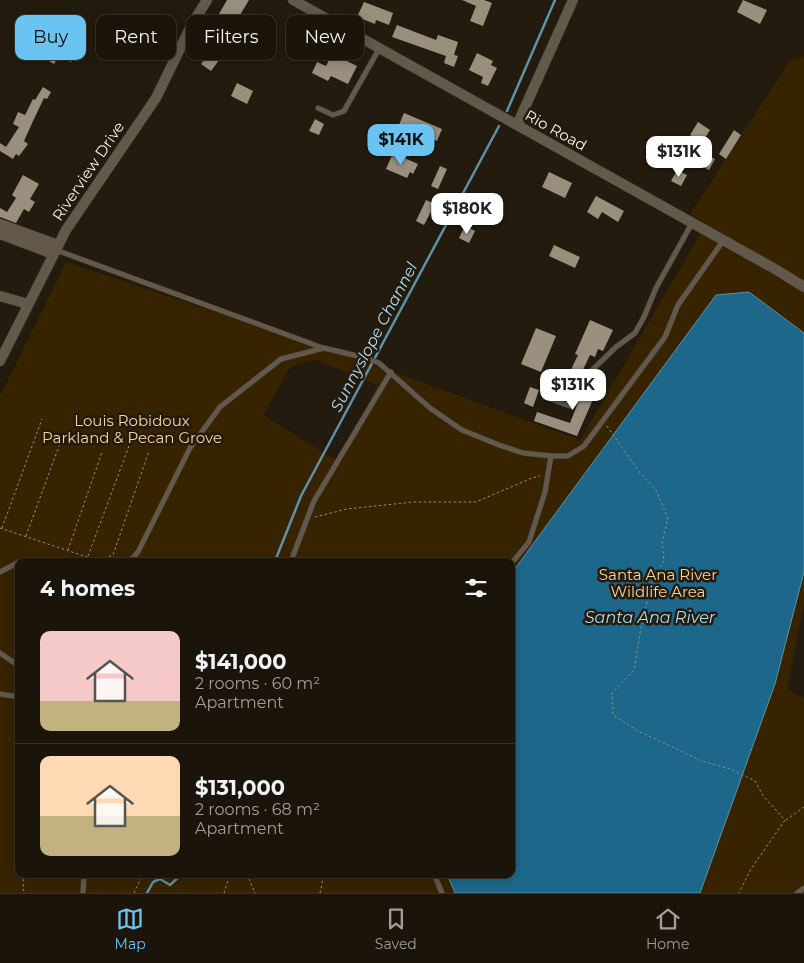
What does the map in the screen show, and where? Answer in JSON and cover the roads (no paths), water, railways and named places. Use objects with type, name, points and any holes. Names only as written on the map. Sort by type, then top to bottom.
[{"type":"street","name":"Riverview Drive","points":[[0,361],[66,230],[156,98],[192,24],[206,0]]},
{"type":"street","name":"Rio Road","points":[[293,0],[804,287]]},
{"type":"street","points":[[513,123],[573,0]]},
{"type":"street","points":[[0,224],[56,250]]},
{"type":"street","points":[[0,234],[56,250]]},
{"type":"street","points":[[0,296],[28,304]]},
{"type":"lane","points":[[318,108],[333,116],[344,111],[380,48]]},
{"type":"lane","points":[[545,397],[570,406],[586,376],[616,347],[635,332],[644,317],[656,288],[692,224]]},
{"type":"lane","points":[[56,250],[324,348],[380,363],[430,408],[462,430],[523,452],[551,456],[568,456],[584,446],[665,337],[678,305],[723,241]]},
{"type":"lane","points":[[133,558],[138,552],[190,448],[220,407],[282,359],[324,348]]},
{"type":"lane","points":[[292,558],[314,502],[391,372]]},
{"type":"lane","points":[[515,559],[529,542],[545,492],[551,456]]},
{"type":"lane","points":[[0,572],[15,565]]},
{"type":"lane","points":[[0,653],[15,663]]},
{"type":"lane","points":[[0,694],[15,696]]},
{"type":"lane","points":[[82,892],[84,878]]},
{"type":"lane","points":[[436,878],[442,893]]},
{"type":"lane","points":[[796,893],[804,888]]},
{"type":"water","name":"Santa Ana River","points":[[749,292],[804,333],[804,572],[775,684],[700,893],[455,893],[449,878],[515,878],[515,569],[716,295]]},
{"type":"waterway","name":"Sunnyslope Channel","points":[[507,111],[555,0]]},
{"type":"waterway","name":"Sunnyslope Channel","points":[[276,558],[301,496],[499,126]]},
{"type":"waterway","name":"Sunnyslope Channel","points":[[147,893],[153,882],[160,879],[170,885],[178,878]]},
{"type":"park label","name":"Louis Robidoux Parkland & Pecan Grove","points":[[132,428]]},
{"type":"park label","name":"Santa Ana River Wildlife Area","points":[[658,582]]}]
